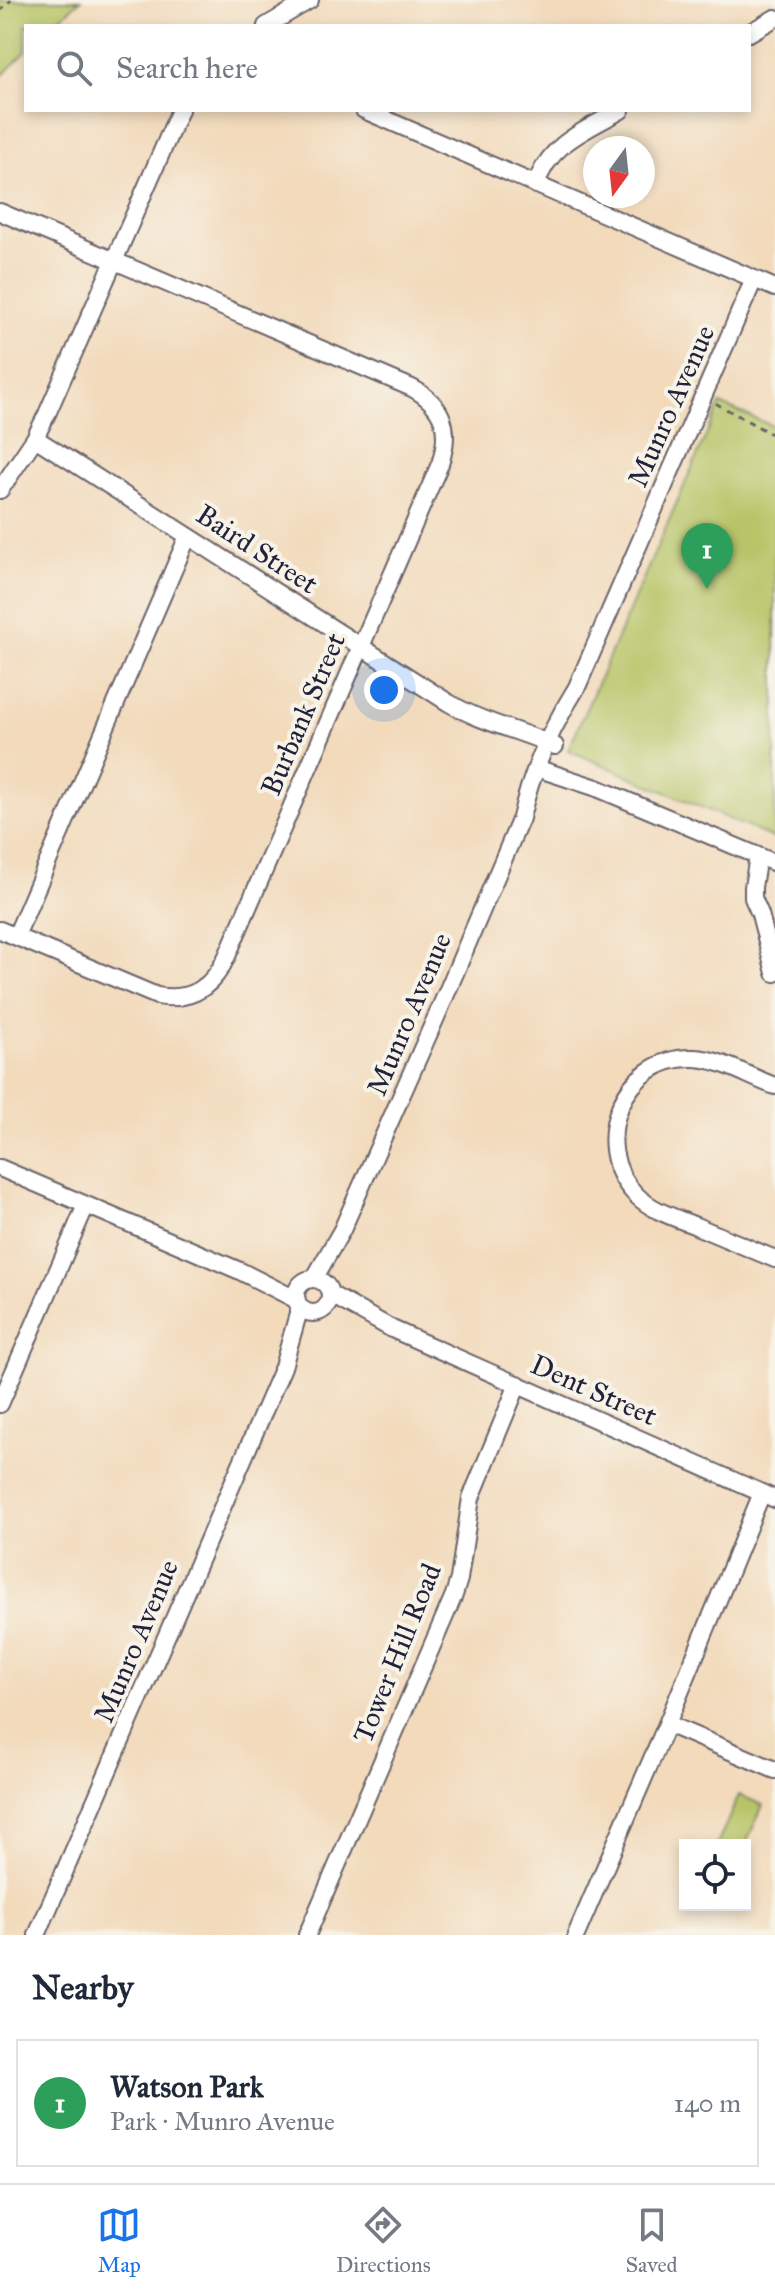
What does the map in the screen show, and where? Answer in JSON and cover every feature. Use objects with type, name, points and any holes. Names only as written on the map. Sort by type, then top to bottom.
[{"type":"street","points":[[269,24],[310,0]]},
{"type":"street","points":[[751,32],[775,18]]},
{"type":"street","points":[[0,490],[35,438],[52,405],[179,112]]},
{"type":"street","points":[[369,112],[775,288]]},
{"type":"street","points":[[536,185],[543,165],[557,149],[618,112]]},
{"type":"street","points":[[0,212],[114,261]]},
{"type":"street","name":"Burbank Street","points":[[8,933],[157,996],[178,998],[192,993],[203,988],[220,970],[444,451],[446,431],[438,410],[423,394],[114,261]]},
{"type":"street","name":"Munro Avenue","points":[[37,1935],[441,1006],[521,818],[526,793],[547,757],[560,713],[577,687],[754,279]]},
{"type":"street","name":"Baird Street","points":[[35,438],[449,703],[494,725],[597,788],[775,864]]},
{"type":"street","points":[[8,933],[188,536]]},
{"type":"street","points":[[758,856],[753,898],[775,973]]},
{"type":"street","points":[[760,914],[762,889],[775,864]]},
{"type":"street","points":[[775,1086],[708,1060],[695,1058],[670,1062],[646,1074],[628,1092],[618,1111],[613,1131],[614,1155],[618,1166],[638,1197],[659,1211],[775,1259]]},
{"type":"street","name":"Dent Street","points":[[0,1168],[240,1271],[392,1329],[769,1496]]},
{"type":"street","points":[[0,1404],[86,1205]]},
{"type":"street","name":"Tower Hill Road","points":[[307,1935],[454,1595],[471,1498],[518,1384]]},
{"type":"street","points":[[576,1935],[769,1496]]},
{"type":"street","points":[[667,1724],[775,1770]]},
{"type":"path","points":[[0,11],[11,0]]},
{"type":"path","points":[[723,391],[717,404],[775,436]]},
{"type":"green space","points":[[0,0],[80,0],[54,24],[24,24],[24,53],[0,78]]},
{"type":"green space","points":[[720,404],[775,427],[775,839],[568,750]]},
{"type":"green space","points":[[739,1795],[763,1805],[748,1839],[720,1839]]},
{"type":"place","name":"Watson Park","points":[[707,589]]}]
